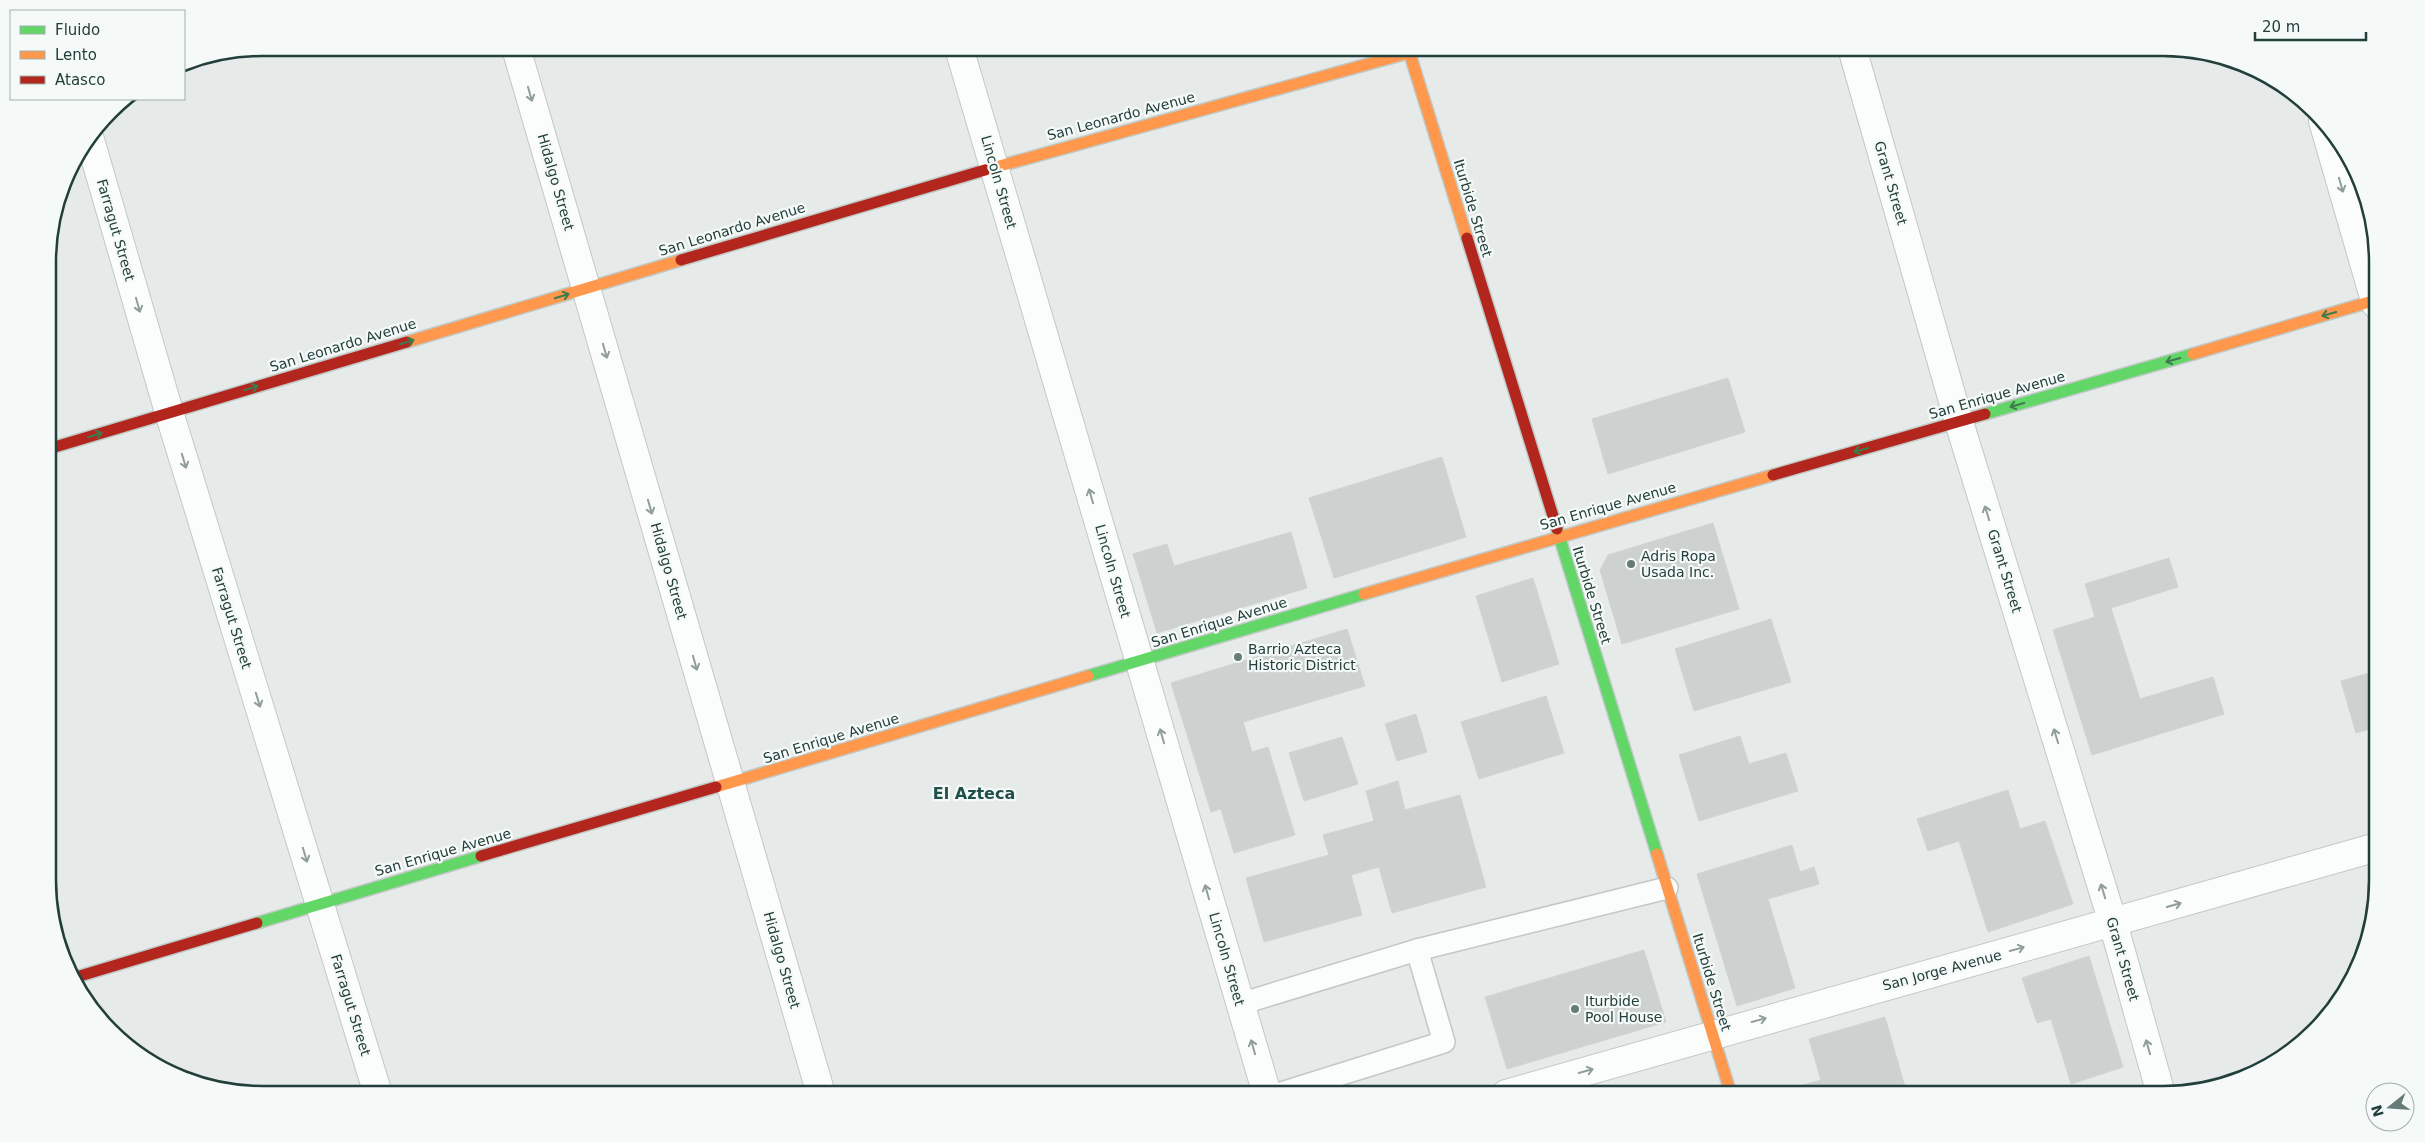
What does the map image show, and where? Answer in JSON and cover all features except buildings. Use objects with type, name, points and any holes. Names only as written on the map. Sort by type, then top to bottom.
[{"type":"street","name":"Hidalgo Street","points":[[518,56],[819,1086]]},
{"type":"street","name":"Lincoln Street","points":[[961,56],[1265,1086]]},
{"type":"street","name":"San Leonardo Avenue","points":[[56,447],[994,166],[1388,56]]},
{"type":"street","name":"Iturbide Street","points":[[1411,56],[1729,1086]]},
{"type":"street","name":"Grant Street","points":[[1854,56],[1959,422],[2113,923],[2160,1086]]},
{"type":"street","points":[[2329,141],[2369,278]]},
{"type":"street","name":"Farragut Street","points":[[92,147],[169,412],[376,1086]]},
{"type":"street","name":"San Enrique Avenue","points":[[80,976],[320,903],[730,784],[1558,536],[2369,304]]},
{"type":"street","name":"San Jorge Avenue","points":[[1533,1086],[1712,1033],[2113,923],[2369,848]]},
{"type":"lane","points":[[1240,1004],[1417,950],[1667,888]]},
{"type":"lane","points":[[1304,1086],[1444,1042],[1417,950]]},
{"type":"traffic: fast","points":[[1985,414],[2193,354]]},
{"type":"traffic: fast","points":[[1557,529],[1657,854]]},
{"type":"traffic: fast","points":[[1088,676],[1364,594]]},
{"type":"traffic: fast","points":[[257,923],[481,856]]},
{"type":"traffic: slow","points":[[985,170],[1397,56]]},
{"type":"traffic: slow","points":[[1410,56],[1467,238]]},
{"type":"traffic: slow","points":[[407,342],[681,260]]},
{"type":"traffic: slow","points":[[2193,354],[2369,302]]},
{"type":"traffic: slow","points":[[1364,594],[1773,475]]},
{"type":"traffic: slow","points":[[716,787],[1088,676]]},
{"type":"traffic: slow","points":[[1657,854],[1729,1086]]},
{"type":"traffic: jam","points":[[681,260],[985,170]]},
{"type":"traffic: jam","points":[[1467,238],[1557,529]]},
{"type":"traffic: jam","points":[[56,447],[407,342]]},
{"type":"traffic: jam","points":[[1773,475],[1985,414]]},
{"type":"traffic: jam","points":[[481,856],[716,787]]},
{"type":"traffic: jam","points":[[80,976],[257,923]]},
{"type":"place","name":"Adris Ropa Usada Inc.","points":[[1631,564]]},
{"type":"place","name":"Barrio Azteca Historic District","points":[[1238,657]]},
{"type":"place","name":"Iturbide Pool House","points":[[1575,1009]]},
{"type":"district","name":"El Azteca","points":[[974,793]]}]
